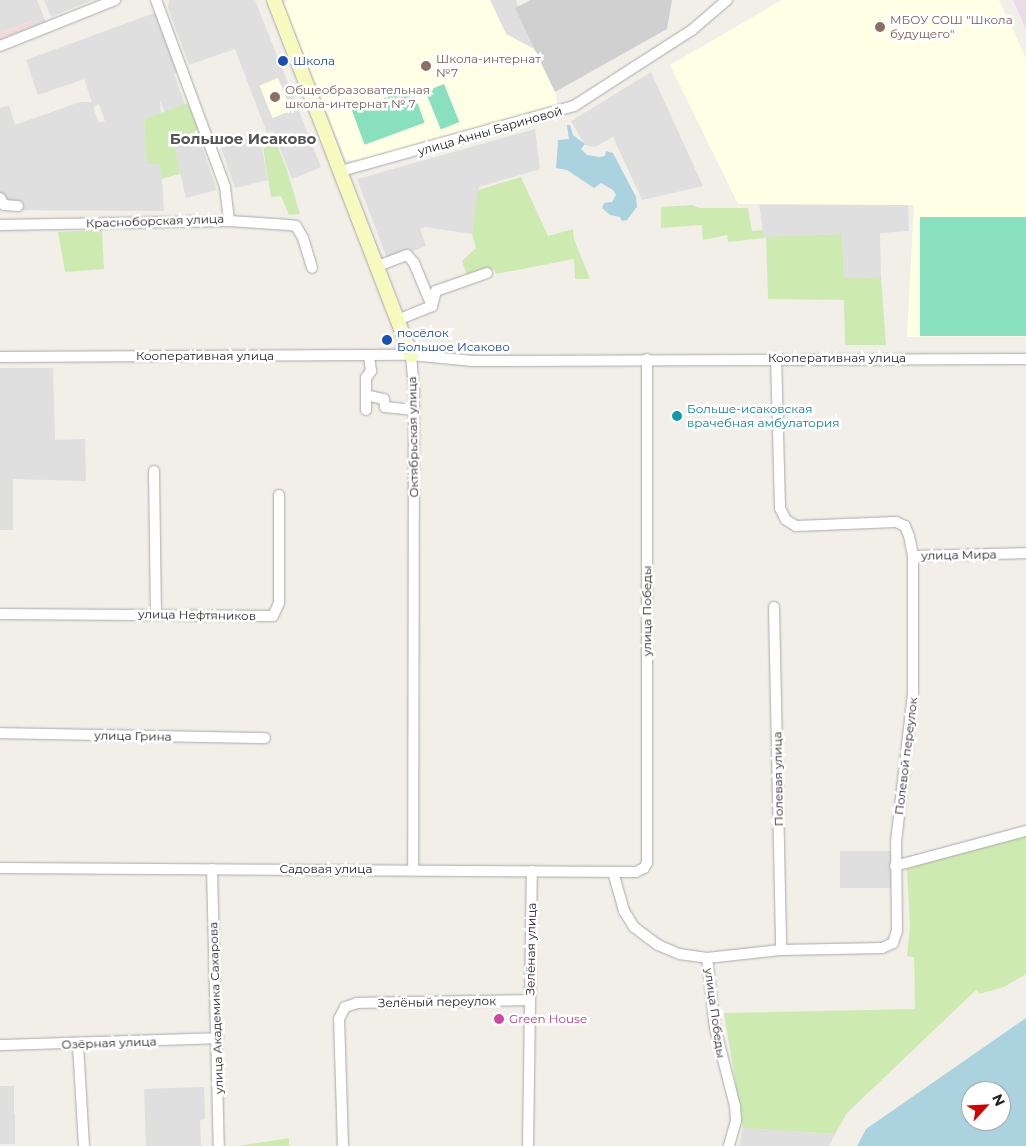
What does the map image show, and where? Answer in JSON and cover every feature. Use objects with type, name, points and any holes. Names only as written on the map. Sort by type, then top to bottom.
[{"type":"street","points":[[0,46],[115,0]]},
{"type":"street","name":"Красноборская улица","points":[[0,225],[229,221],[226,187],[156,0]]},
{"type":"street","name":"Октябрьская улица","points":[[274,0],[399,319],[411,355],[414,410],[413,869]]},
{"type":"street","name":"улица Анны Бариновой","points":[[341,171],[574,106],[686,34],[728,0]]},
{"type":"street","points":[[0,198],[4,205],[18,206]]},
{"type":"street","points":[[229,221],[296,226],[312,268]]},
{"type":"street","points":[[378,266],[407,255],[414,262],[432,306]]},
{"type":"street","points":[[432,306],[436,291],[487,273]]},
{"type":"street","points":[[399,319],[432,306]]},
{"type":"street","name":"Кооперативная улица","points":[[0,357],[411,355],[473,361],[776,358],[1026,359]]},
{"type":"street","points":[[366,410],[366,378],[371,371],[369,356]]},
{"type":"street","name":"улица Мира","points":[[776,358],[780,508],[786,520],[796,526],[896,522],[905,526],[913,556],[1026,553]]},
{"type":"street","name":"улица Победы","points":[[647,359],[647,863]]},
{"type":"street","points":[[366,395],[384,399],[385,407],[414,410]]},
{"type":"street","points":[[154,471],[156,614]]},
{"type":"street","name":"улица Нефтяников","points":[[0,614],[273,616],[279,603],[279,495]]},
{"type":"street","name":"Полевой переулок","points":[[781,950],[882,948],[893,943],[897,931],[895,866],[914,693],[913,556]]},
{"type":"street","name":"Полевая улица","points":[[774,607],[781,950]]},
{"type":"street","name":"улица Грина","points":[[0,733],[265,738]]},
{"type":"street","points":[[895,866],[1023,835],[1026,831]]},
{"type":"street","name":"Садовая улица","points":[[0,868],[413,869],[636,872],[647,863]]},
{"type":"street","name":"улица Академика Сахарова","points":[[212,869],[218,1038],[219,1146]]},
{"type":"street","name":"Зелёная улица","points":[[528,1146],[532,871]]},
{"type":"street","name":"улица Победы","points":[[613,872],[624,911],[634,927],[658,945],[679,954],[708,958],[716,1028],[735,1106],[736,1121],[729,1146]]},
{"type":"street","points":[[708,958],[781,950]]},
{"type":"street","name":"Зелёный переулок","points":[[343,1146],[339,1019],[346,1007],[357,1003],[530,1000]]},
{"type":"street","name":"Озёрная улица","points":[[0,1045],[78,1044],[218,1038]]},
{"type":"street","points":[[78,1044],[84,1146]]},
{"type":"shaded area","points":[[0,0],[37,0],[47,25],[35,30],[31,21],[0,33]]},
{"type":"shaded area","points":[[44,0],[93,0],[51,17]]},
{"type":"shaded area","points":[[169,0],[255,0],[321,167],[292,179],[273,131],[267,133],[235,49],[189,65],[168,8]]},
{"type":"shaded area","name":"Школа-интернат №7","points":[[288,0],[490,0],[506,34],[534,49],[556,94],[557,108],[363,161],[346,160],[284,4]]},
{"type":"shaded area","points":[[490,0],[516,0],[534,49],[506,34]]},
{"type":"shaded area","points":[[531,0],[672,0],[667,29],[555,92],[515,8]]},
{"type":"shaded area","points":[[782,0],[999,0],[1026,58],[1026,337],[907,337],[914,205],[738,204],[670,65]]},
{"type":"shaded area","points":[[1013,0],[1026,0],[1026,31],[1025,27]]},
{"type":"shaded area","points":[[157,12],[180,71],[174,74],[185,105],[165,112],[160,101],[161,113],[144,119],[147,164],[161,164],[164,211],[0,210],[0,108],[9,105],[15,125],[80,102],[92,102],[84,79],[38,95],[26,60]],"holes":[[[99,104],[105,121],[99,123],[93,107]]]},
{"type":"shaded area","points":[[32,21],[35,30],[0,44],[0,33]]},
{"type":"shaded area","points":[[651,72],[703,186],[642,200],[613,137],[595,147],[585,145],[571,121]]},
{"type":"shaded area","name":"Общеобразовательная школа-интернат № 7","points":[[278,78],[291,110],[273,118],[259,85]]},
{"type":"shaded area","points":[[535,129],[540,169],[479,187],[472,234],[425,227],[420,229],[426,246],[388,261],[357,179]]},
{"type":"shaded area","points":[[199,137],[217,190],[186,198],[173,144]]},
{"type":"shaded area","points":[[252,137],[254,145],[261,143],[268,180],[235,188],[221,148]]},
{"type":"shaded area","points":[[759,203],[908,205],[909,231],[880,233],[881,277],[844,278],[842,234],[764,238]]},
{"type":"shaded area","points":[[0,368],[53,368],[55,440],[85,439],[86,481],[13,479],[13,530],[0,530]]},
{"type":"shaded area","points":[[840,851],[891,851],[891,888],[840,888]]},
{"type":"shaded area","points":[[0,1086],[14,1086],[15,1144],[0,1144]]},
{"type":"shaded area","points":[[204,1087],[205,1119],[200,1120],[201,1146],[146,1146],[144,1089]]},
{"type":"shaded area","points":[[743,1128],[835,1134],[829,1146],[739,1146]]},
{"type":"green space","points":[[444,84],[459,122],[441,130],[425,91]]},
{"type":"green space","points":[[412,88],[425,123],[365,145],[352,110]]},
{"type":"green space","points":[[188,103],[200,135],[174,144],[180,174],[161,179],[160,164],[147,164],[144,119]]},
{"type":"green space","points":[[277,144],[300,214],[289,215],[281,196],[271,197],[263,148]]},
{"type":"green space","points":[[521,177],[548,236],[573,229],[574,239],[590,279],[575,279],[574,259],[496,274],[494,269],[468,278],[462,261],[476,248],[472,234],[478,190]]},
{"type":"green space","points":[[693,205],[699,208],[748,208],[752,231],[763,230],[764,238],[728,242],[727,235],[703,240],[702,225],[661,228],[661,207]]},
{"type":"green space","points":[[920,217],[1026,217],[1026,336],[920,336]]},
{"type":"green space","points":[[102,230],[104,269],[65,272],[58,232]]},
{"type":"green space","points":[[842,234],[844,278],[881,277],[886,345],[845,345],[844,300],[768,299],[766,237]]},
{"type":"green space","points":[[1026,826],[1026,974],[1004,987],[979,994],[976,990],[847,1113],[835,1134],[743,1128],[724,1013],[915,1009],[914,957],[907,956],[910,926],[907,869]]},
{"type":"green space","points":[[289,1138],[289,1146],[238,1146],[271,1141]]},
{"type":"water","points":[[567,125],[570,125],[573,135],[585,144],[581,149],[587,155],[600,157],[605,156],[606,151],[613,153],[636,197],[637,207],[627,220],[622,221],[620,217],[610,215],[602,208],[604,203],[612,202],[616,195],[613,190],[601,183],[594,188],[567,170],[556,168],[558,140],[569,139]]},
{"type":"water","points":[[1026,1018],[1026,1146],[857,1146],[866,1129]]},
{"type":"place","name":"МБОУ СОШ \"Школа будущего\"","points":[[880,27]]},
{"type":"place","name":"Школа","points":[[283,61]]},
{"type":"place","name":"Школа-интернат №7","points":[[426,66]]},
{"type":"place","name":"Общеобразовательная школа-интернат № 7","points":[[275,97]]},
{"type":"place","name":"посёлок Большое Исаково","points":[[387,340]]},
{"type":"place","name":"Больше-исаковская врачебная амбулатория","points":[[677,416]]},
{"type":"place","name":"Green House","points":[[499,1019]]},
{"type":"district","name":"Большое Исаково","points":[[243,139]]}]
